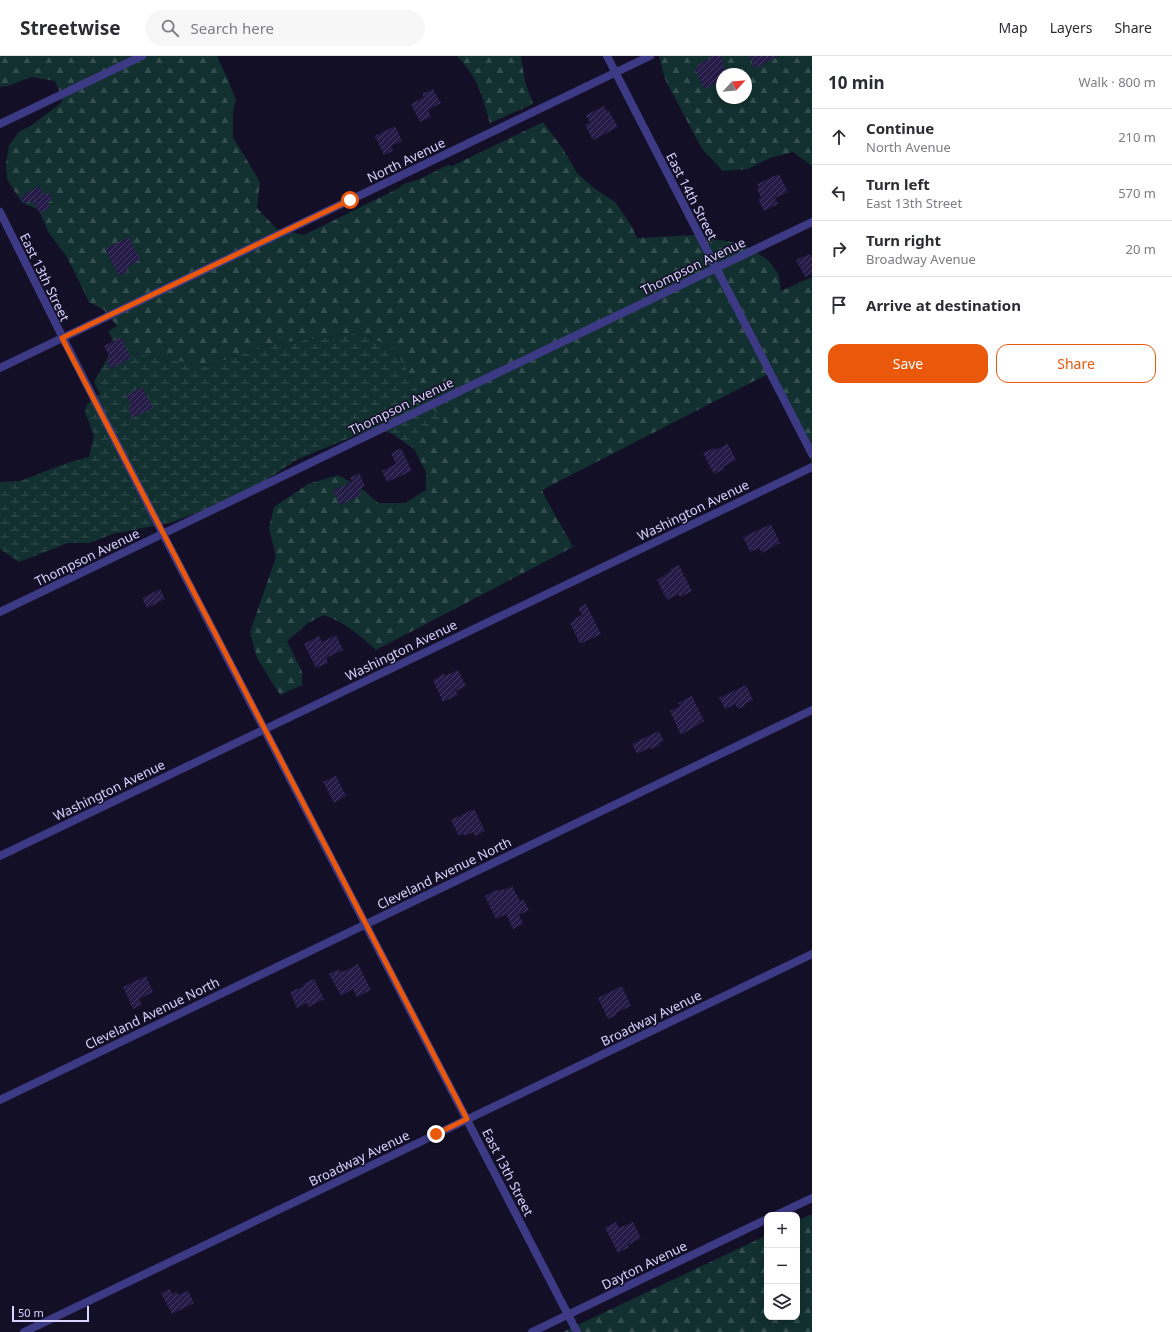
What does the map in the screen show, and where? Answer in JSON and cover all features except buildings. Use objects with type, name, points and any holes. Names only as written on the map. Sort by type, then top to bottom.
[{"type":"street","points":[[0,124],[142,56]]},
{"type":"street","name":"East 14th Street","points":[[608,56],[812,454]]},
{"type":"street","name":"North Avenue","points":[[0,368],[650,56]]},
{"type":"street","name":"East 13th Street","points":[[0,212],[62,338],[577,1332]]},
{"type":"street","name":"Thompson Avenue","points":[[0,612],[812,222]]},
{"type":"street","name":"Washington Avenue","points":[[0,856],[812,466]]},
{"type":"street","name":"Cleveland Avenue North","points":[[0,1100],[812,710]]},
{"type":"street","name":"Broadway Avenue","points":[[24,1332],[812,954]]},
{"type":"street","points":[[782,1212],[812,1198]]},
{"type":"street","name":"Dayton Avenue","points":[[532,1332],[764,1220]]},
{"type":"green space","points":[[0,56],[217,56],[236,100],[233,112],[233,137],[260,182],[257,208],[277,229],[304,235],[399,188],[403,184],[418,180],[448,165],[452,166],[543,122],[563,149],[577,173],[595,189],[615,202],[631,225],[637,238],[695,235],[737,243],[750,248],[769,261],[779,275],[781,291],[812,277],[812,463],[772,372],[542,490],[573,547],[376,650],[352,630],[332,618],[324,615],[308,623],[287,641],[302,672],[302,685],[280,695],[257,658],[250,632],[276,557],[269,528],[274,507],[308,484],[338,475],[360,487],[378,503],[405,503],[426,490],[426,472],[412,445],[424,432],[443,422],[414,386],[407,369],[393,348],[371,338],[348,333],[325,338],[277,343],[206,366],[134,353],[114,346],[115,345],[108,331],[117,326],[104,310],[89,302],[67,257],[49,233],[38,209],[22,203],[7,179],[6,164],[9,145],[20,131],[32,125],[61,103],[66,88],[59,91],[55,81],[31,77],[8,86],[0,87]]},
{"type":"green space","points":[[457,56],[521,56],[525,82],[533,104],[490,123],[482,95],[475,79]]},
{"type":"green space","points":[[659,56],[812,56],[812,166],[793,152],[770,158],[748,169],[723,171],[702,149],[665,79]]},
{"type":"green space","points":[[349,333],[372,338],[393,348],[407,369],[414,386],[444,422],[424,432],[412,445],[414,449],[391,433],[372,429],[298,459],[255,487],[209,508],[173,522],[113,534],[89,543],[68,543],[19,562],[0,549],[0,482],[20,481],[67,463],[89,457],[94,436],[85,412],[87,404],[100,394],[94,382],[114,346],[134,353],[206,366],[277,343],[325,338]]},
{"type":"green space","points":[[812,1214],[812,1332],[563,1332],[764,1236],[764,1320],[800,1320],[800,1220]]},
{"type":"route","points":[[350,200],[62,338],[467,1119],[436,1134]]}]
